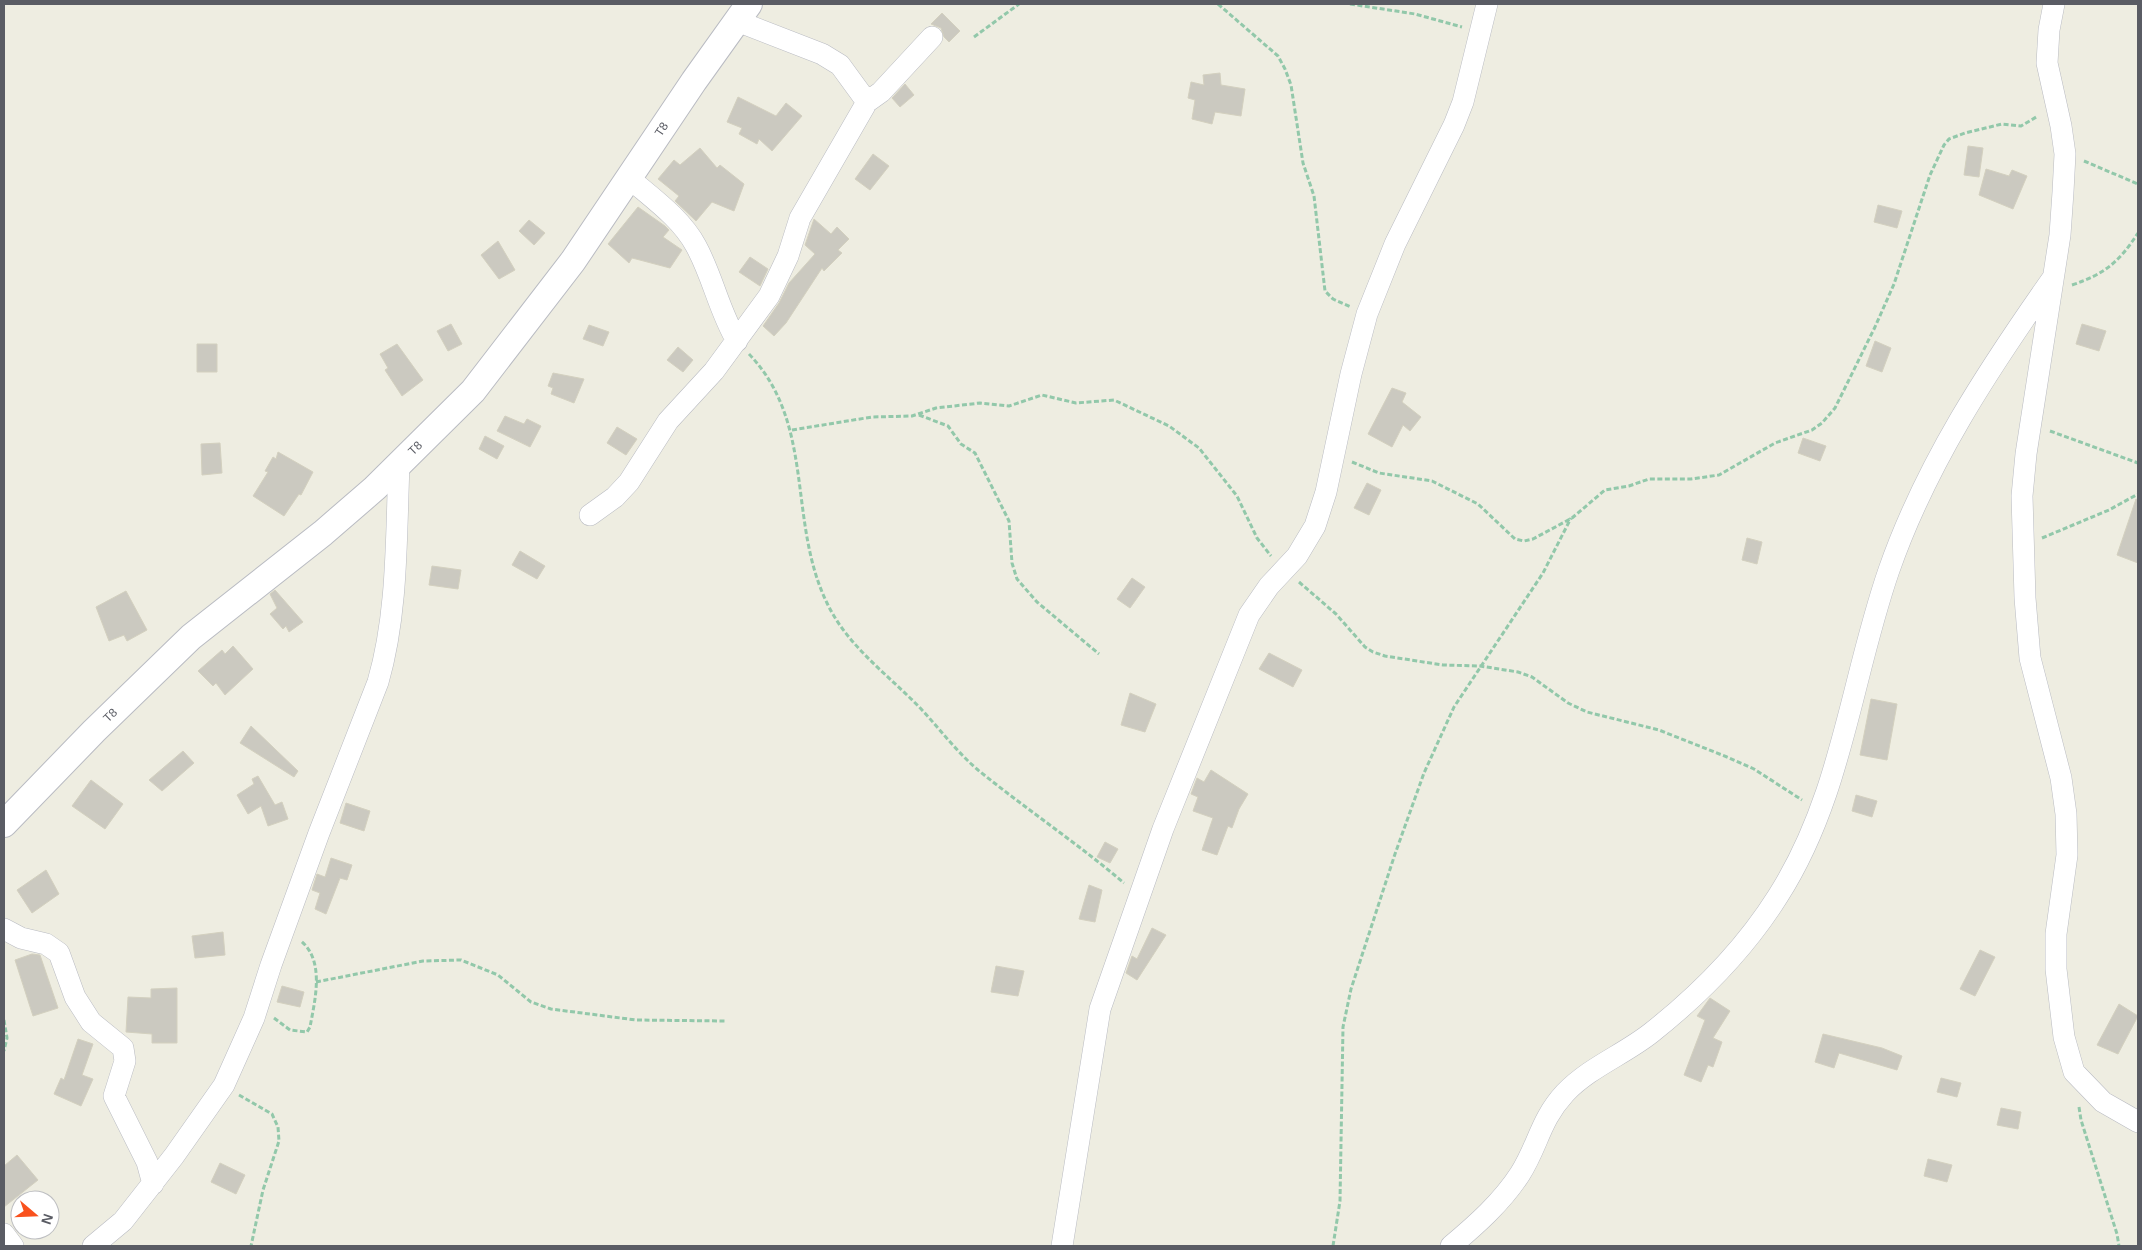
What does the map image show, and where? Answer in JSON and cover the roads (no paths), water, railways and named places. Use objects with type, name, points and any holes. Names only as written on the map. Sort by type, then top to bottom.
[{"type":"street","points":[[1062,1246],[1100,1009],[1138,895],[1162,829],[1209,719],[1249,615],[1269,586],[1298,556],[1315,526],[1326,492],[1351,374],[1367,314],[1395,244],[1463,102],[1487,4]]},
{"type":"street","points":[[2054,4],[2047,54],[2065,154],[2060,235],[2051,285],[2022,496],[2022,544],[2030,658],[2059,771],[2066,814],[2067,856],[2056,934],[2056,968],[2064,1037],[2074,1072],[2103,1102],[2138,1122]]},
{"type":"street","points":[[743,12],[840,65],[867,102]]},
{"type":"street","name":"T8","points":[[4,824],[100,725],[191,637],[323,533],[399,465],[473,391],[541,305],[743,12]]},
{"type":"street","points":[[590,515],[615,497],[629,482],[668,420],[714,371],[737,341],[779,277],[800,218],[867,102],[881,92],[932,37]]},
{"type":"street","points":[[629,178],[674,217],[696,244],[707,268],[724,320],[737,341]]},
{"type":"street","points":[[1451,1246],[1494,1207],[1521,1173],[1547,1114],[1564,1094],[1578,1080],[1599,1065],[1651,1032],[1722,967],[1777,897],[1801,856],[1820,814],[1836,767],[1890,569],[1911,518],[1952,434],[1985,377],[2051,285]]},
{"type":"street","points":[[93,1246],[124,1221],[224,1085],[257,1010],[281,936],[378,682],[386,654],[393,591],[399,465]]},
{"type":"street","points":[[4,929],[21,938],[46,944],[59,953],[75,997],[91,1022],[123,1048],[125,1061],[114,1096],[147,1162],[153,1184]]},
{"type":"street","points":[[4,1234],[13,1246]]}]
